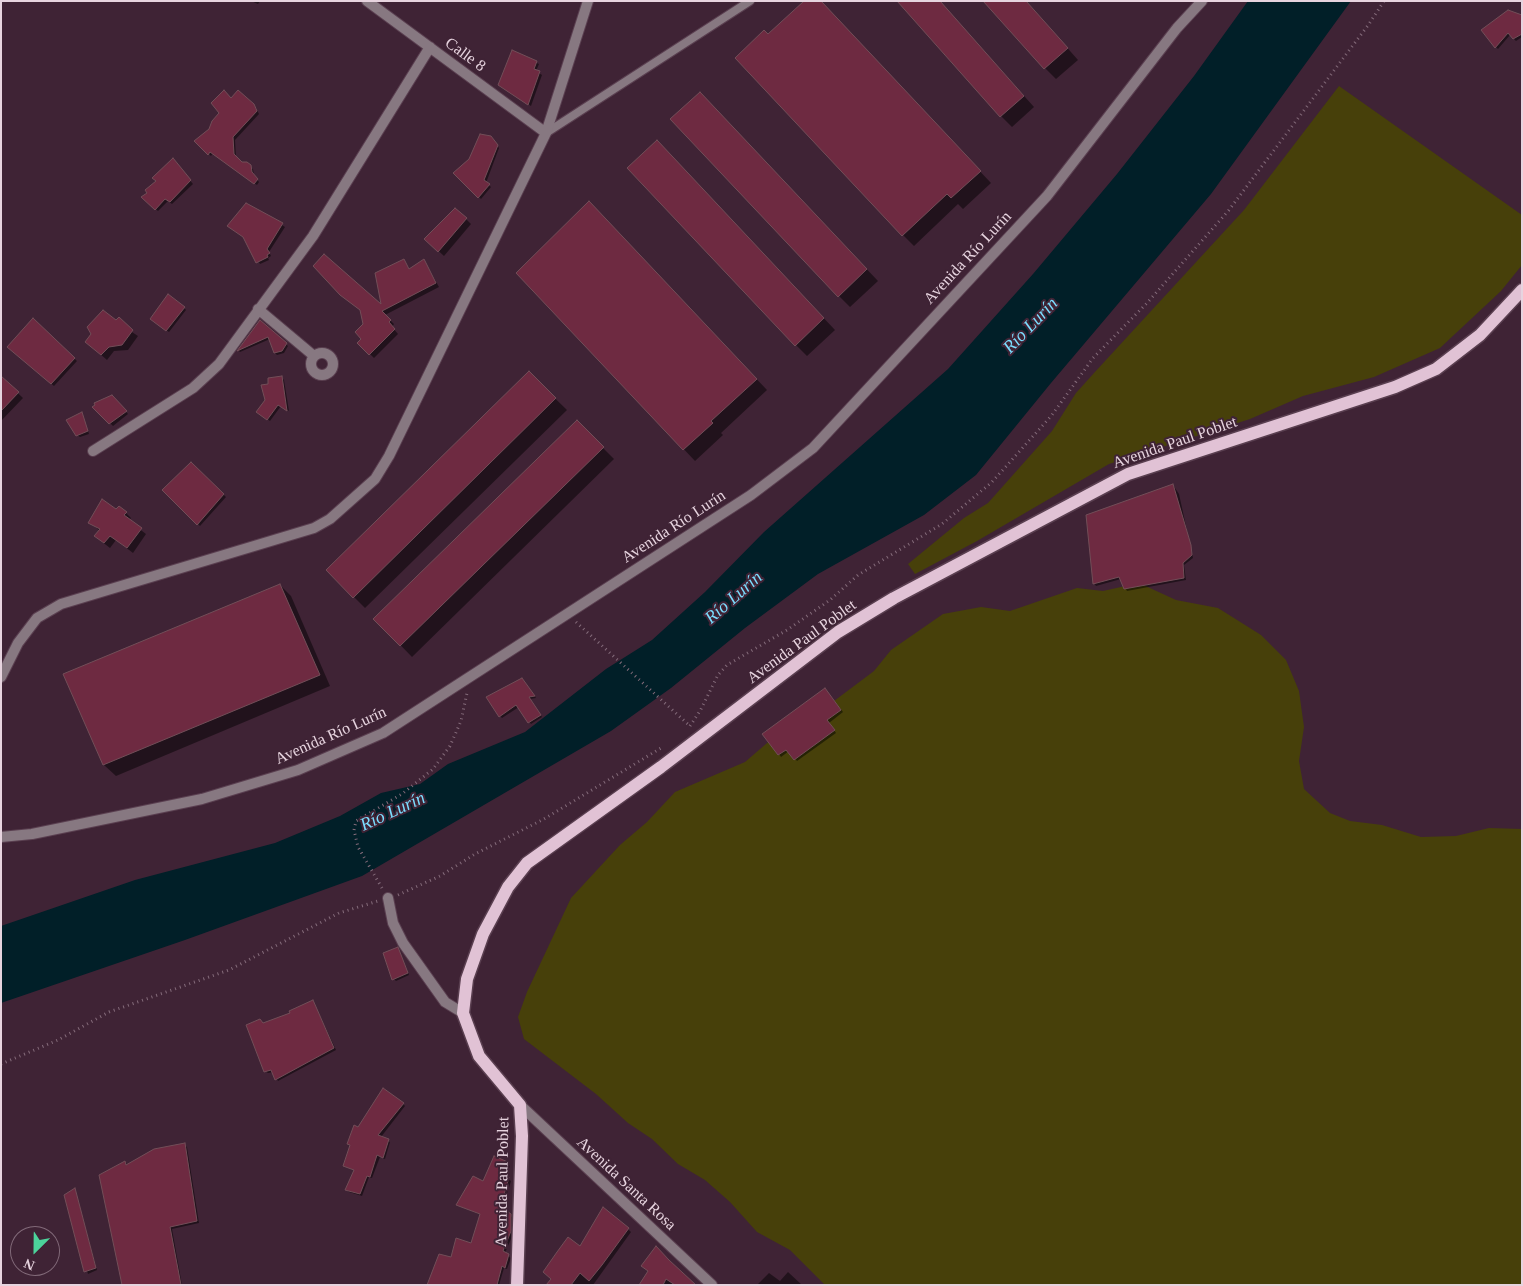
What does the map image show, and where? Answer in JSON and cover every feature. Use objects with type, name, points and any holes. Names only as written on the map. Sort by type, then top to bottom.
[{"type":"main road","name":"Avenida Paul Poblet","points":[[517,1285],[522,1136],[520,1105],[479,1056],[463,1013],[467,979],[483,934],[508,888],[528,863],[702,736],[838,632],[894,598],[1128,474],[1395,387],[1436,368],[1480,335],[1522,290]]},
{"type":"street","name":"Calle 8","points":[[367,1],[546,132]]},
{"type":"street","points":[[1,677],[18,643],[37,618],[61,604],[314,528],[330,519],[375,479],[389,456],[546,132],[588,1]]},
{"type":"street","name":"Avenida Río Lurín","points":[[1,837],[32,834],[202,799],[298,770],[382,733],[751,495],[813,448],[1047,196],[1177,28],[1202,1]]},
{"type":"street","points":[[93,451],[193,388],[209,375],[313,236],[430,47]]},
{"type":"street","points":[[258,309],[314,356]]},
{"type":"street","points":[[388,898],[393,923],[403,943],[445,1002],[463,1013]]},
{"type":"street","name":"Avenida Santa Rosa","points":[[520,1105],[712,1285]]},
{"type":"lane","points":[[546,132],[750,1]]},
{"type":"path","points":[[683,732],[690,726],[700,711],[718,675],[727,665],[787,630],[830,600],[858,576],[942,524],[992,482],[1052,415],[1092,358],[1146,303],[1229,210],[1363,32],[1384,1]]},
{"type":"path","points":[[567,614],[702,736]]},
{"type":"path","points":[[388,898],[358,847],[354,830],[356,821],[402,794],[433,769],[450,746],[461,721],[471,676]]},
{"type":"path","points":[[1,1064],[58,1040],[109,1012],[229,970],[339,913],[417,888],[475,854],[544,820],[662,747]]},
{"type":"shaded area","points":[[1339,86],[1522,215],[1522,265],[1501,291],[1440,348],[1374,377],[1303,396],[1250,419],[1109,464],[977,541],[915,574],[908,564],[964,518],[988,503],[1052,431],[1076,393],[1244,210]]},
{"type":"shaded area","points":[[1139,583],[1176,600],[1218,608],[1261,635],[1286,660],[1299,691],[1304,727],[1299,761],[1304,789],[1330,813],[1350,821],[1382,825],[1421,837],[1456,836],[1489,828],[1522,829],[1522,1285],[825,1285],[790,1250],[757,1232],[730,1202],[705,1180],[678,1164],[652,1139],[628,1123],[596,1094],[524,1039],[518,1017],[527,992],[571,898],[620,845],[647,822],[675,792],[745,762],[788,725],[810,719],[874,671],[891,650],[943,614],[981,607],[1010,611],[1077,588],[1103,591]]},
{"type":"water","name":"Río Lurín","points":[[1248,1],[1351,1],[1211,194],[976,475],[924,515],[818,574],[745,628],[671,688],[611,731],[362,876],[185,940],[1,1003],[1,926],[135,880],[275,843],[340,816],[381,793],[420,784],[448,764],[525,732],[606,669],[652,640],[705,592],[764,532],[948,369],[1033,274],[1117,174],[1194,76]]},
{"type":"building","points":[[804,1],[821,1],[981,171],[951,198],[947,194],[902,236],[735,58],[764,30],[768,34]]},
{"type":"building","points":[[897,1],[940,1],[1024,96],[1000,117]]},
{"type":"building","points":[[983,1],[1026,1],[1068,48],[1044,69]]},
{"type":"building","points":[[1508,10],[1522,15],[1522,34],[1513,39],[1508,33],[1495,48],[1481,30]]},
{"type":"building","points":[[512,50],[537,61],[534,69],[540,71],[528,105],[498,85]]},
{"type":"building","points":[[224,90],[231,98],[238,90],[254,104],[257,111],[233,137],[234,154],[242,162],[247,162],[251,165],[252,172],[258,179],[254,184],[210,152],[208,155],[194,141],[209,129],[212,121],[219,113],[211,103]]},
{"type":"building","points":[[700,92],[867,269],[838,297],[670,119]]},
{"type":"building","points":[[480,134],[491,136],[498,145],[484,180],[490,184],[478,198],[453,173],[469,159]]},
{"type":"building","points":[[657,140],[824,318],[795,346],[627,168]]},
{"type":"building","points":[[173,158],[191,180],[170,202],[165,199],[155,210],[141,197],[147,193],[145,190],[156,181],[152,178]]},
{"type":"building","points":[[589,201],[757,379],[711,421],[713,423],[683,450],[516,273]]},
{"type":"building","points":[[246,203],[283,223],[267,249],[270,253],[267,255],[268,257],[256,263],[243,237],[227,226]]},
{"type":"building","points":[[455,208],[467,218],[438,252],[424,239]]},
{"type":"building","points":[[324,254],[381,304],[375,273],[404,259],[409,269],[424,259],[436,283],[382,311],[391,320],[389,322],[395,329],[369,355],[357,343],[361,339],[355,332],[363,324],[360,310],[340,295],[313,266]]},
{"type":"building","points":[[168,294],[185,307],[166,331],[150,319]]},
{"type":"building","points":[[103,310],[116,320],[119,317],[133,330],[122,345],[109,347],[101,355],[85,342],[91,334],[87,327]]},
{"type":"building","points":[[33,318],[75,358],[51,384],[7,347]]},
{"type":"building","points":[[260,320],[287,343],[282,351],[274,353],[268,337],[237,351]]},
{"type":"building","points":[[529,371],[556,398],[353,598],[326,570]]},
{"type":"building","points":[[1,376],[19,392],[1,411]]},
{"type":"building","points":[[282,376],[287,411],[278,405],[267,420],[256,412],[265,400],[261,385],[268,384],[268,378]]},
{"type":"building","points":[[112,395],[127,411],[109,424],[92,407],[95,405],[94,403]]},
{"type":"building","points":[[82,412],[88,431],[76,436],[66,420]]},
{"type":"building","points":[[577,420],[604,447],[400,646],[373,619]]},
{"type":"building","points":[[191,462],[224,494],[197,525],[162,490]]},
{"type":"building","points":[[1173,484],[1191,545],[1192,555],[1183,563],[1184,578],[1124,589],[1119,577],[1093,584],[1086,515]]},
{"type":"building","points":[[102,499],[116,509],[119,506],[127,512],[124,515],[142,528],[127,548],[110,536],[104,543],[94,536],[100,529],[88,523]]},
{"type":"building","points":[[280,584],[320,675],[103,765],[63,674]]},
{"type":"building","points":[[522,678],[535,696],[529,697],[541,715],[528,723],[516,705],[499,717],[486,697]]},
{"type":"building","points":[[825,688],[841,710],[827,720],[835,730],[794,760],[786,750],[778,755],[762,734]]},
{"type":"building","points":[[398,947],[408,973],[392,980],[383,953]]},
{"type":"building","points":[[313,1000],[334,1048],[275,1080],[271,1070],[264,1072],[246,1025],[260,1019],[263,1023],[290,1013],[289,1011]]},
{"type":"building","points":[[383,1088],[404,1103],[378,1135],[389,1139],[383,1158],[377,1155],[370,1177],[367,1176],[360,1194],[345,1190],[354,1170],[343,1166],[350,1145],[347,1144],[354,1125],[358,1127]]},
{"type":"building","points":[[185,1143],[197,1221],[170,1227],[181,1285],[122,1285],[99,1175],[125,1161],[126,1165],[154,1149]]},
{"type":"building","points":[[494,1156],[508,1162],[502,1175],[509,1177],[502,1202],[504,1203],[503,1208],[511,1214],[511,1231],[503,1251],[509,1254],[505,1268],[502,1266],[497,1285],[427,1285],[439,1254],[451,1257],[456,1238],[471,1243],[480,1214],[456,1205],[473,1176],[483,1181]]},
{"type":"building","points":[[75,1188],[96,1268],[84,1272],[64,1195]]},
{"type":"building","points":[[603,1207],[629,1228],[602,1265],[589,1281],[580,1273],[571,1285],[546,1285],[551,1279],[543,1272],[557,1252],[568,1237],[580,1246]]},
{"type":"building","points":[[656,1246],[696,1285],[675,1285],[666,1279],[663,1285],[639,1285],[648,1271],[641,1266]]}]
